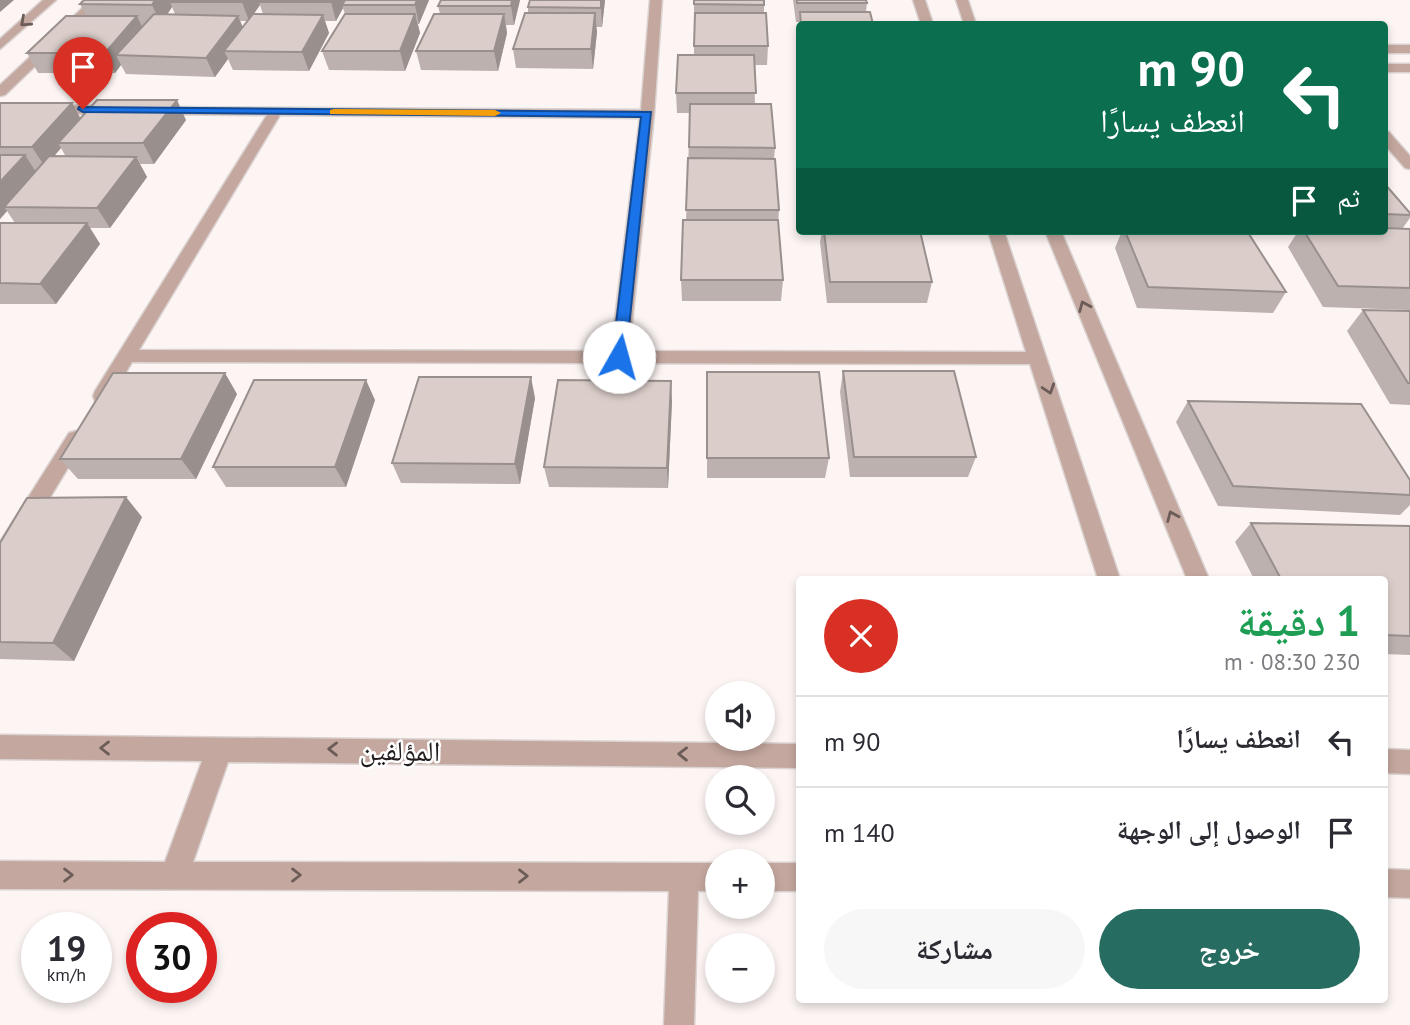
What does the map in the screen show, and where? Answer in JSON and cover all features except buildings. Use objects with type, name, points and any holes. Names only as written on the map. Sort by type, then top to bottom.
[{"type":"street","points":[[0,45],[50,0]]},
{"type":"street","points":[[0,92],[98,0]]},
{"type":"street","points":[[619,357],[647,114],[656,0]]},
{"type":"street","points":[[919,0],[926,21]]},
{"type":"street","points":[[962,0],[969,21]]},
{"type":"street","points":[[1388,49],[1410,49]]},
{"type":"street","points":[[1388,68],[1410,68]]},
{"type":"street","points":[[0,108],[647,114]]},
{"type":"street","points":[[0,561],[276,111]]},
{"type":"street","points":[[1388,140],[1410,165]]},
{"type":"street","points":[[997,235],[1108,576]]},
{"type":"street","points":[[1055,235],[1197,576]]},
{"type":"street","points":[[127,356],[1039,358]]},
{"type":"street","name":"المؤلفين","points":[[0,747],[796,756]]},
{"type":"street","points":[[174,875],[219,748]]},
{"type":"street","points":[[1388,761],[1410,762]]},
{"type":"street","points":[[0,875],[705,877]]},
{"type":"street","points":[[680,1025],[684,876]]},
{"type":"street","points":[[775,877],[796,877]]},
{"type":"street","points":[[1388,883],[1410,884]]},
{"type":"slow traffic","points":[[334,112],[495,113]]},
{"type":"route","points":[[83,109],[647,114],[619,357]]}]
